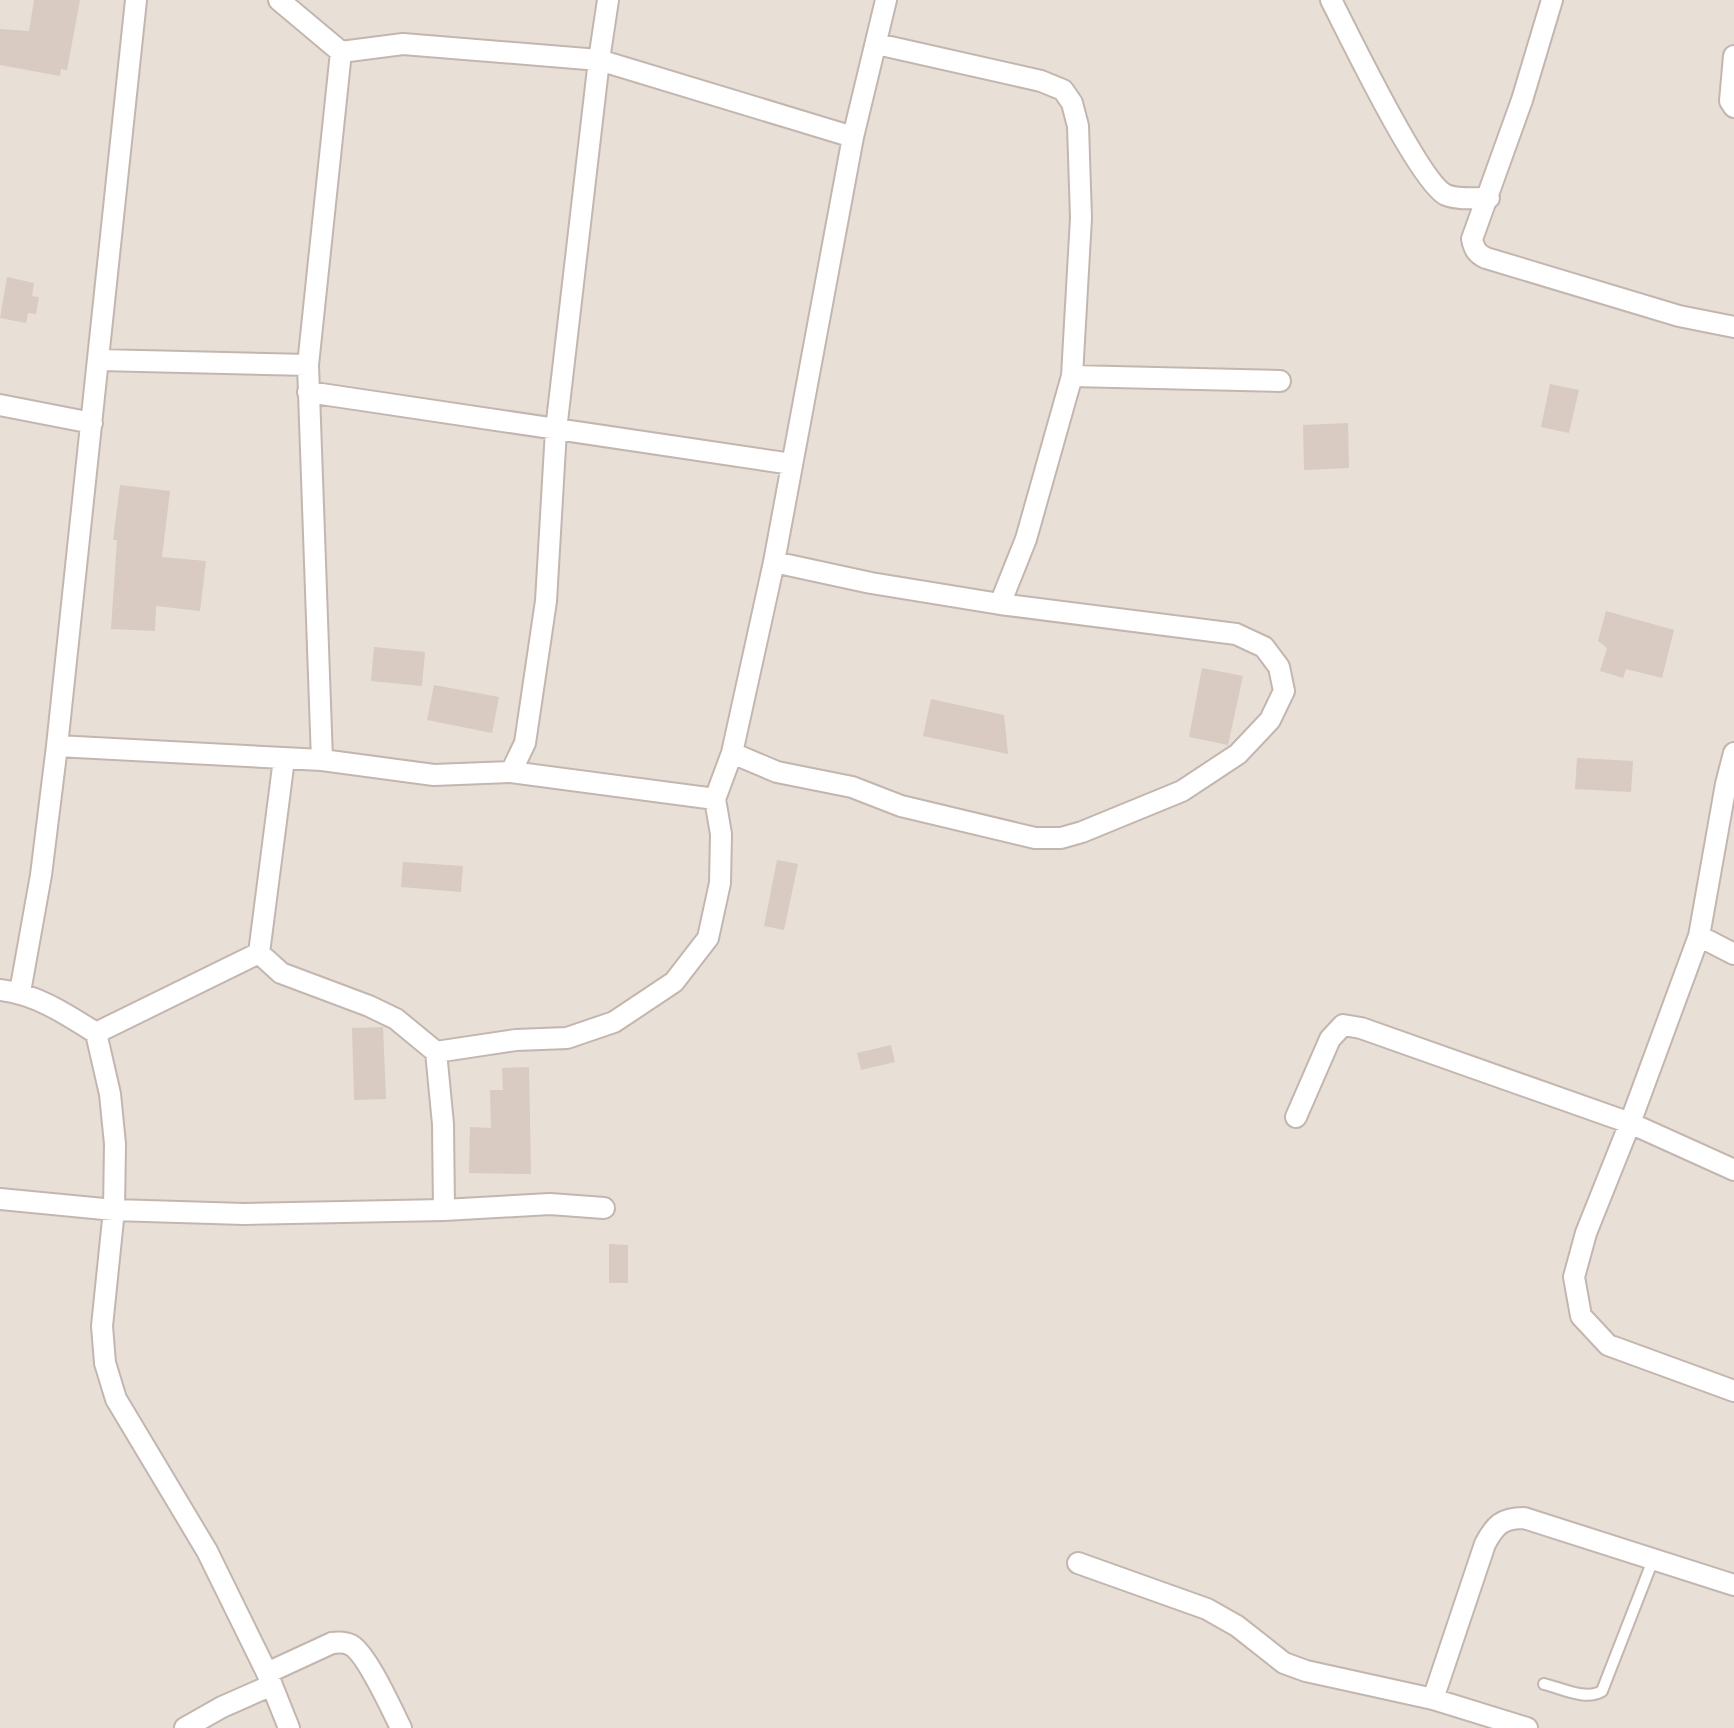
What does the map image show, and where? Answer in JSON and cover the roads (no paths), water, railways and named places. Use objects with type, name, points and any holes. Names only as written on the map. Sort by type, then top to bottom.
[{"type":"street","points":[[136,0],[41,875],[10,991],[57,1009],[96,1033],[110,1094],[115,1144],[114,1210],[102,1326],[105,1363],[116,1399],[207,1551],[269,1679],[289,1728]]},
{"type":"street","points":[[279,0],[341,52],[403,44],[599,60],[853,137]]},
{"type":"street","points":[[511,772],[525,743],[546,601],[556,430],[608,0]]},
{"type":"street","points":[[436,1052],[516,1040],[567,1038],[614,1022],[674,982],[708,938],[720,883],[721,834],[715,799],[732,753],[774,562],[853,137],[886,0]]},
{"type":"street","points":[[1331,0],[1390,113],[1431,181],[1446,194],[1489,198]]},
{"type":"street","points":[[1552,0],[1489,198],[1472,239],[1478,254],[1679,316],[1734,327]]},
{"type":"street","points":[[877,44],[1041,81],[1063,90],[1072,103],[1078,126],[1081,218],[1072,376],[1026,539],[1000,604]]},
{"type":"street","points":[[322,760],[308,365],[341,52]]},
{"type":"street","points":[[1734,56],[1730,101],[1734,107]]},
{"type":"street","points":[[99,360],[308,365]]},
{"type":"street","points":[[1072,376],[1280,381]]},
{"type":"street","points":[[308,392],[792,464]]},
{"type":"street","points":[[0,405],[92,423]]},
{"type":"street","points":[[732,753],[777,772],[852,787],[901,806],[1035,838],[1061,838],[1182,791],[1204,777],[1238,754],[1270,720],[1284,691],[1279,667],[1264,647],[1236,634],[1000,604],[871,583],[774,562]]},
{"type":"street","points":[[57,746],[322,760],[434,775],[511,772],[715,799]]},
{"type":"street","points":[[1734,753],[1718,823],[1699,936],[1586,1233],[1574,1277],[1581,1316],[1608,1345],[1734,1391]]},
{"type":"street","points":[[259,953],[284,759]]},
{"type":"street","points":[[1699,936],[1734,954]]},
{"type":"street","points":[[96,1033],[145,1006],[259,953]]},
{"type":"street","points":[[259,953],[281,973],[396,1019],[436,1052],[443,1124],[444,1210]]},
{"type":"street","points":[[1296,1117],[1330,1039],[1343,1025],[1361,1028],[1630,1123],[1734,1170]]},
{"type":"street","points":[[0,1199],[114,1210],[244,1214],[444,1210],[550,1204],[604,1208]]},
{"type":"street","points":[[1433,1699],[1485,1544],[1494,1526],[1507,1518],[1524,1518],[1734,1585]]},
{"type":"street","points":[[1078,1563],[1207,1609],[1237,1626],[1284,1663],[1306,1671],[1433,1699],[1527,1728]]},
{"type":"street","points":[[185,1728],[332,1643],[343,1642],[354,1646],[363,1657],[401,1728]]},
{"type":"lane","points":[[1544,1684],[1593,1696],[1602,1691],[1653,1560]]}]
